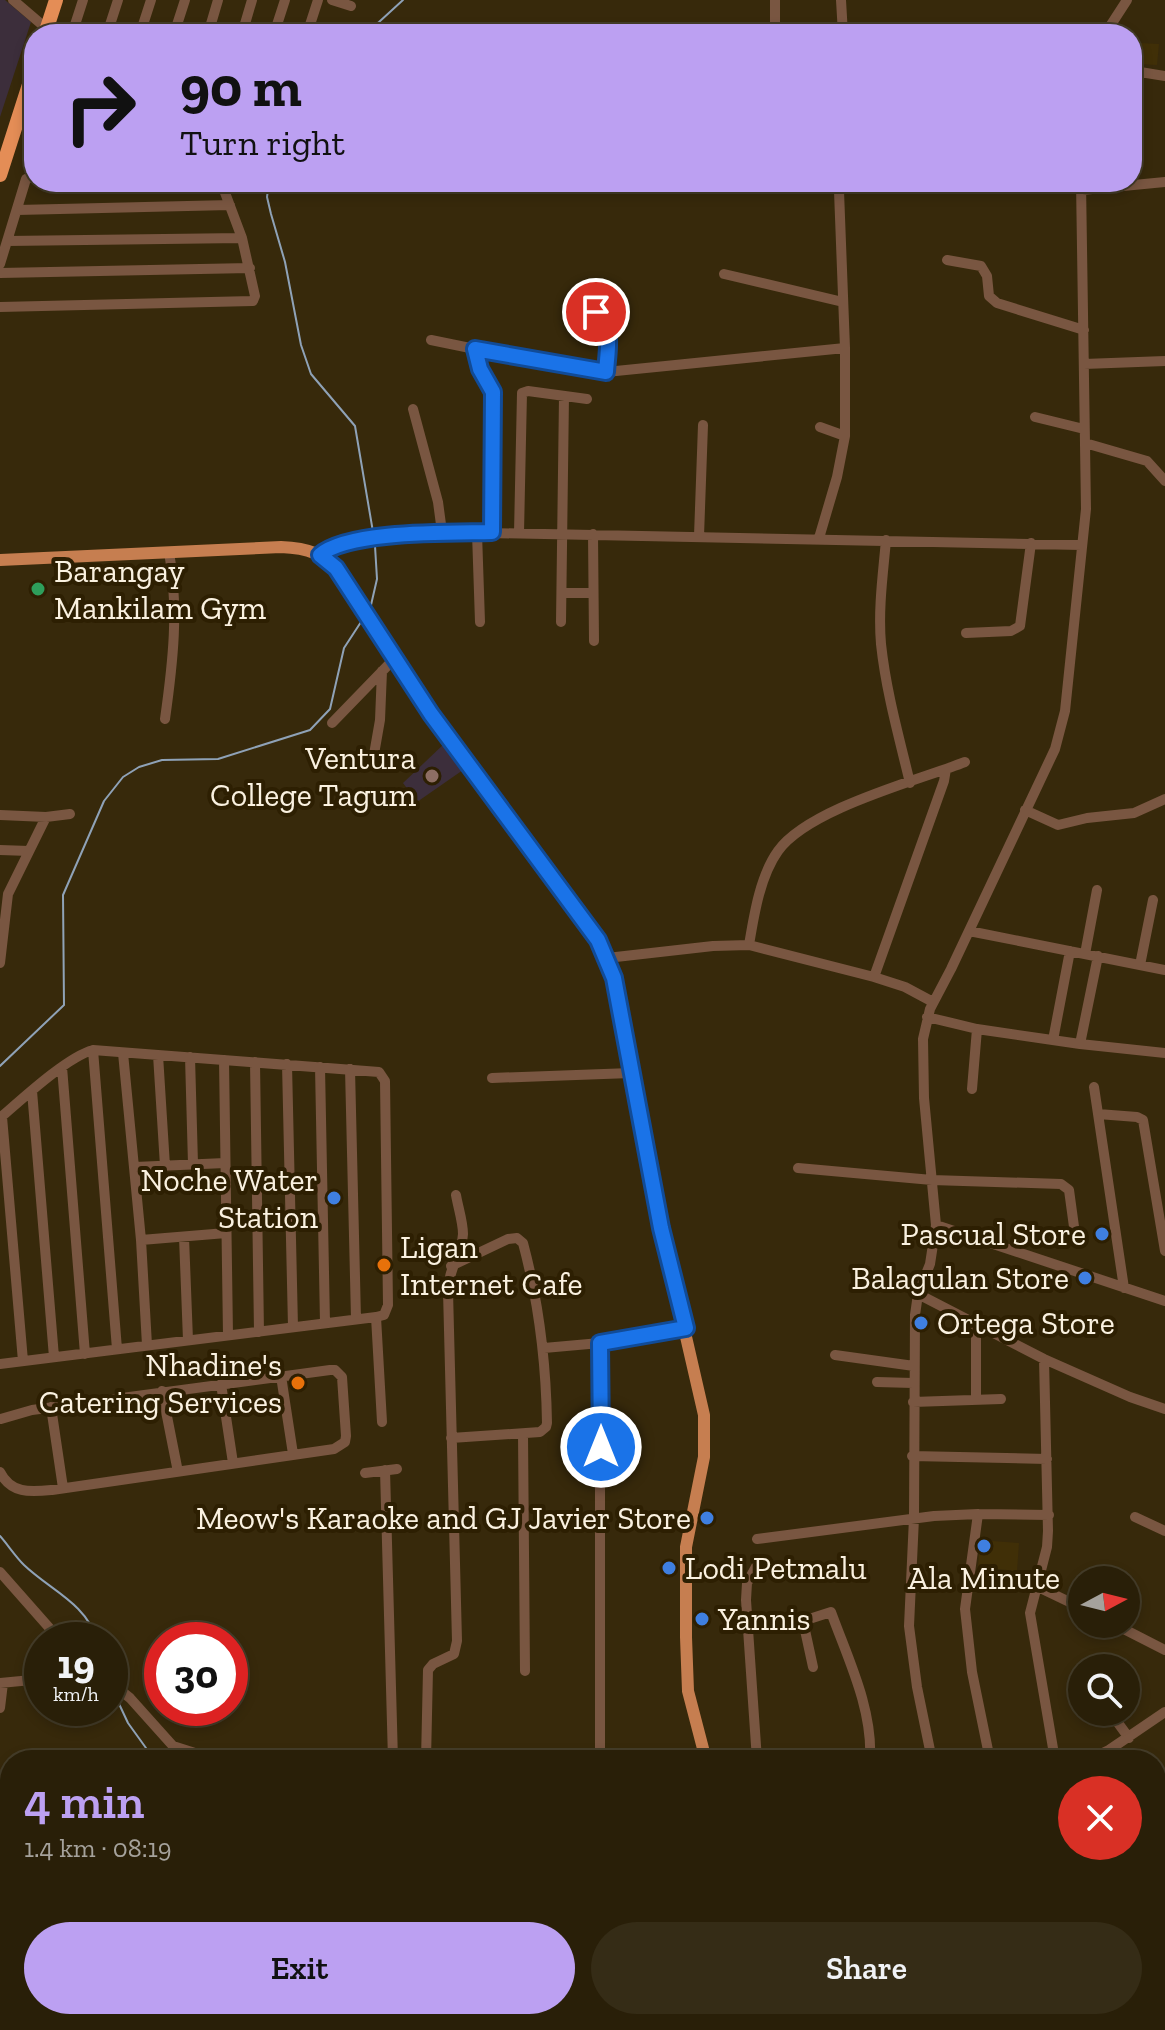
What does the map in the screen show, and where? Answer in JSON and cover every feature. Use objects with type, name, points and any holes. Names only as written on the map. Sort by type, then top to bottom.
[{"type":"highway","points":[[48,24],[56,0]]},
{"type":"highway","points":[[0,175],[24,100]]},
{"type":"main road","points":[[0,560],[281,547],[301,548],[320,555],[336,568],[468,766],[598,940],[616,990],[661,1228],[686,1328],[706,1430],[704,1457],[688,1529],[686,1567],[688,1691],[703,1750]]},
{"type":"street","points":[[13,0],[39,24]]},
{"type":"street","points":[[75,24],[83,0]]},
{"type":"street","points":[[110,24],[118,0]]},
{"type":"street","points":[[143,24],[151,0]]},
{"type":"street","points":[[177,24],[185,0]]},
{"type":"street","points":[[211,24],[218,0]]},
{"type":"street","points":[[245,24],[252,0]]},
{"type":"street","points":[[277,24],[285,0]]},
{"type":"street","points":[[310,24],[318,0]]},
{"type":"street","points":[[332,0],[351,6]]},
{"type":"street","points":[[775,0],[775,24]]},
{"type":"street","points":[[841,0],[842,24]]},
{"type":"street","points":[[1111,24],[1127,0]]},
{"type":"street","points":[[1142,72],[1165,76]]},
{"type":"street","points":[[1142,183],[1165,182]]},
{"type":"street","points":[[0,264],[24,186]]},
{"type":"street","points":[[0,307],[253,301],[255,296],[250,268],[225,192]]},
{"type":"street","points":[[819,538],[845,436],[839,192]]},
{"type":"street","points":[[930,1750],[909,1626],[914,1518],[913,1383],[918,1294],[930,1264],[936,1225],[922,1049],[927,1017],[933,1002],[1062,730],[1086,509],[1082,192]]},
{"type":"street","points":[[17,210],[230,205]]},
{"type":"street","points":[[7,241],[242,238]]},
{"type":"street","points":[[947,260],[981,266],[987,276],[989,296],[997,303],[1084,330]]},
{"type":"street","points":[[0,273],[250,268]]},
{"type":"street","points":[[724,274],[843,302]]},
{"type":"street","points":[[568,305],[596,312],[605,320],[606,372]]},
{"type":"street","points":[[431,340],[606,372],[845,348]]},
{"type":"street","points":[[475,349],[480,369],[493,392],[492,532]]},
{"type":"street","points":[[1084,364],[1165,361]]},
{"type":"street","points":[[519,533],[521,396],[528,391],[587,399]]},
{"type":"street","points":[[561,622],[564,396]]},
{"type":"street","points":[[413,409],[438,502],[442,532]]},
{"type":"street","points":[[1035,417],[1084,429]]},
{"type":"street","points":[[699,536],[703,425]]},
{"type":"street","points":[[820,427],[845,436]]},
{"type":"street","points":[[1085,443],[1147,461],[1165,481]]},
{"type":"street","points":[[320,555],[334,545],[346,542],[442,532],[1082,545]]},
{"type":"street","points":[[477,533],[480,622]]},
{"type":"street","points":[[593,534],[594,641]]},
{"type":"street","points":[[886,540],[881,645],[910,783]]},
{"type":"street","points":[[966,633],[1011,631],[1020,626],[1031,543]]},
{"type":"street","points":[[165,719],[176,636],[174,583],[169,552]]},
{"type":"street","points":[[562,593],[592,593]]},
{"type":"street","points":[[332,723],[394,659]]},
{"type":"street","points":[[373,760],[380,720],[382,671]]},
{"type":"street","points":[[749,945],[758,900],[782,846],[823,815],[965,762]]},
{"type":"street","points":[[874,977],[946,769]]},
{"type":"street","points":[[1025,810],[1058,825],[1134,813],[1165,799]]},
{"type":"street","points":[[0,815],[46,817],[70,814]]},
{"type":"street","points":[[0,963],[4,894],[46,817]]},
{"type":"street","points":[[0,850],[29,851]]},
{"type":"street","points":[[1085,954],[1097,890]]},
{"type":"street","points":[[1140,965],[1153,900]]},
{"type":"street","points":[[969,931],[1165,970]]},
{"type":"street","points":[[607,958],[749,945],[874,977],[905,987],[933,1002]]},
{"type":"street","points":[[1053,1040],[1070,951]]},
{"type":"street","points":[[1080,1044],[1098,956]]},
{"type":"street","points":[[927,1017],[977,1029],[1165,1053]]},
{"type":"street","points":[[972,1089],[977,1029]]},
{"type":"street","points":[[93,1050],[117,1349]]},
{"type":"street","points":[[0,1364],[384,1315],[388,1305],[385,1081],[379,1072],[93,1050],[79,1055],[32,1091],[1,1117],[23,1361]]},
{"type":"street","points":[[123,1053],[135,1167],[147,1345]]},
{"type":"street","points":[[158,1055],[165,1166]]},
{"type":"street","points":[[190,1057],[193,1164]]},
{"type":"street","points":[[224,1060],[228,1335]]},
{"type":"street","points":[[255,1062],[259,1332]]},
{"type":"street","points":[[287,1064],[293,1327]]},
{"type":"street","points":[[62,1067],[85,1354]]},
{"type":"street","points":[[320,1067],[325,1323]]},
{"type":"street","points":[[350,1069],[356,1319]]},
{"type":"street","points":[[492,1078],[631,1073]]},
{"type":"street","points":[[1094,1087],[1124,1288]]},
{"type":"street","points":[[32,1091],[54,1357]]},
{"type":"street","points":[[1098,1114],[1143,1120],[1165,1251]]},
{"type":"street","points":[[135,1167],[225,1163]]},
{"type":"street","points":[[798,1168],[932,1180],[1065,1185],[1070,1195],[1075,1234]]},
{"type":"street","points":[[426,1750],[428,1670],[433,1664],[454,1654],[457,1641],[448,1291],[451,1266],[463,1233],[456,1195]]},
{"type":"street","points":[[936,1225],[1165,1301]]},
{"type":"street","points":[[141,1240],[226,1233]]},
{"type":"street","points":[[184,1237],[188,1340]]},
{"type":"street","points":[[451,1266],[508,1239],[521,1240],[539,1309],[544,1348],[546,1427],[540,1432],[523,1434],[451,1438]]},
{"type":"street","points":[[918,1294],[1044,1359],[1165,1409]]},
{"type":"street","points":[[376,1317],[382,1422]]},
{"type":"street","points":[[976,1324],[976,1400]]},
{"type":"street","points":[[544,1348],[600,1343],[686,1328]]},
{"type":"street","points":[[600,1343],[600,1750]]},
{"type":"street","points":[[835,1355],[914,1366]]},
{"type":"street","points":[[1044,1359],[1049,1515],[1047,1547],[1030,1613],[1053,1750]]},
{"type":"street","points":[[0,1420],[51,1407],[335,1370],[343,1382],[345,1442],[334,1449],[37,1491],[9,1486],[0,1472]]},
{"type":"street","points":[[281,1376],[293,1454]]},
{"type":"street","points":[[877,1382],[913,1383]]},
{"type":"street","points":[[221,1384],[233,1463]]},
{"type":"street","points":[[162,1391],[178,1472]]},
{"type":"street","points":[[913,1402],[1001,1399]]},
{"type":"street","points":[[51,1407],[63,1488]]},
{"type":"street","points":[[523,1434],[525,1671]]},
{"type":"street","points":[[912,1456],[1047,1459]]},
{"type":"street","points":[[365,1473],[391,1470],[393,1750]]},
{"type":"street","points":[[757,1539],[914,1518],[978,1514],[1049,1515]]},
{"type":"street","points":[[978,1514],[965,1609],[972,1672],[988,1750]]},
{"type":"street","points":[[1135,1517],[1165,1531]]},
{"type":"street","points":[[756,1750],[746,1591],[757,1565]]},
{"type":"street","points":[[0,1572],[44,1622]]},
{"type":"street","points":[[1036,1586],[1068,1601]]},
{"type":"street","points":[[813,1667],[803,1621],[831,1612],[867,1716],[871,1750]]},
{"type":"street","points":[[1140,1637],[1165,1650]]},
{"type":"street","points":[[0,1708],[2,1683],[24,1681]]},
{"type":"street","points":[[128,1696],[173,1746],[186,1750]]},
{"type":"street","points":[[1107,1750],[1165,1712]]},
{"type":"street","points":[[1120,1726],[1129,1738]]},
{"type":"shaded area","points":[[0,0],[5,0],[31,22],[24,24],[24,43],[0,117]]},
{"type":"shaded area","points":[[1142,43],[1159,44],[1157,65],[1142,64]]},
{"type":"shaded area","name":"Ventura College Tagum","points":[[446,742],[463,770],[417,802],[403,783]]},
{"type":"shaded area","points":[[980,1540],[1019,1543],[1017,1571],[978,1567]]},
{"type":"waterway","points":[[376,24],[403,0]]},
{"type":"waterway","points":[[268,192],[301,345],[311,374],[355,426],[373,532]]},
{"type":"waterway","points":[[371,605],[377,579],[375,546]]},
{"type":"waterway","points":[[0,1066],[64,1005],[63,895],[104,801],[123,777],[139,767],[162,760],[218,759],[310,730],[330,709],[344,648],[361,622]]},
{"type":"waterway","points":[[0,1536],[24,1565],[76,1607],[89,1622]]},
{"type":"waterway","points":[[128,1723],[146,1750]]},
{"type":"place","name":"Barangay Mankilam Gym","points":[[38,589]]},
{"type":"place","name":"Ventura College Tagum","points":[[432,776]]},
{"type":"place","name":"Noche Water Station","points":[[334,1198]]},
{"type":"place","name":"Pascual Store","points":[[1102,1234]]},
{"type":"place","name":"Ligan Internet Cafe","points":[[384,1265]]},
{"type":"place","name":"Balagulan Store","points":[[1085,1278]]},
{"type":"place","name":"Ortega Store","points":[[921,1323]]},
{"type":"place","name":"Nhadine's Catering Services","points":[[298,1383]]},
{"type":"place","name":"Meow's Karaoke and GJ Javier Store","points":[[707,1518]]},
{"type":"place","name":"Ala Minute","points":[[984,1546]]},
{"type":"place","name":"Lodi Petmalu","points":[[669,1568]]},
{"type":"place","name":"Yannis","points":[[702,1619]]},
{"type":"route","points":[[596,312],[602,315],[607,327],[606,372],[475,349],[480,369],[493,392],[492,532],[442,532],[346,542],[328,548],[320,555],[336,568],[431,714],[598,940],[614,978],[661,1228],[686,1328],[600,1343],[601,1447]]}]
